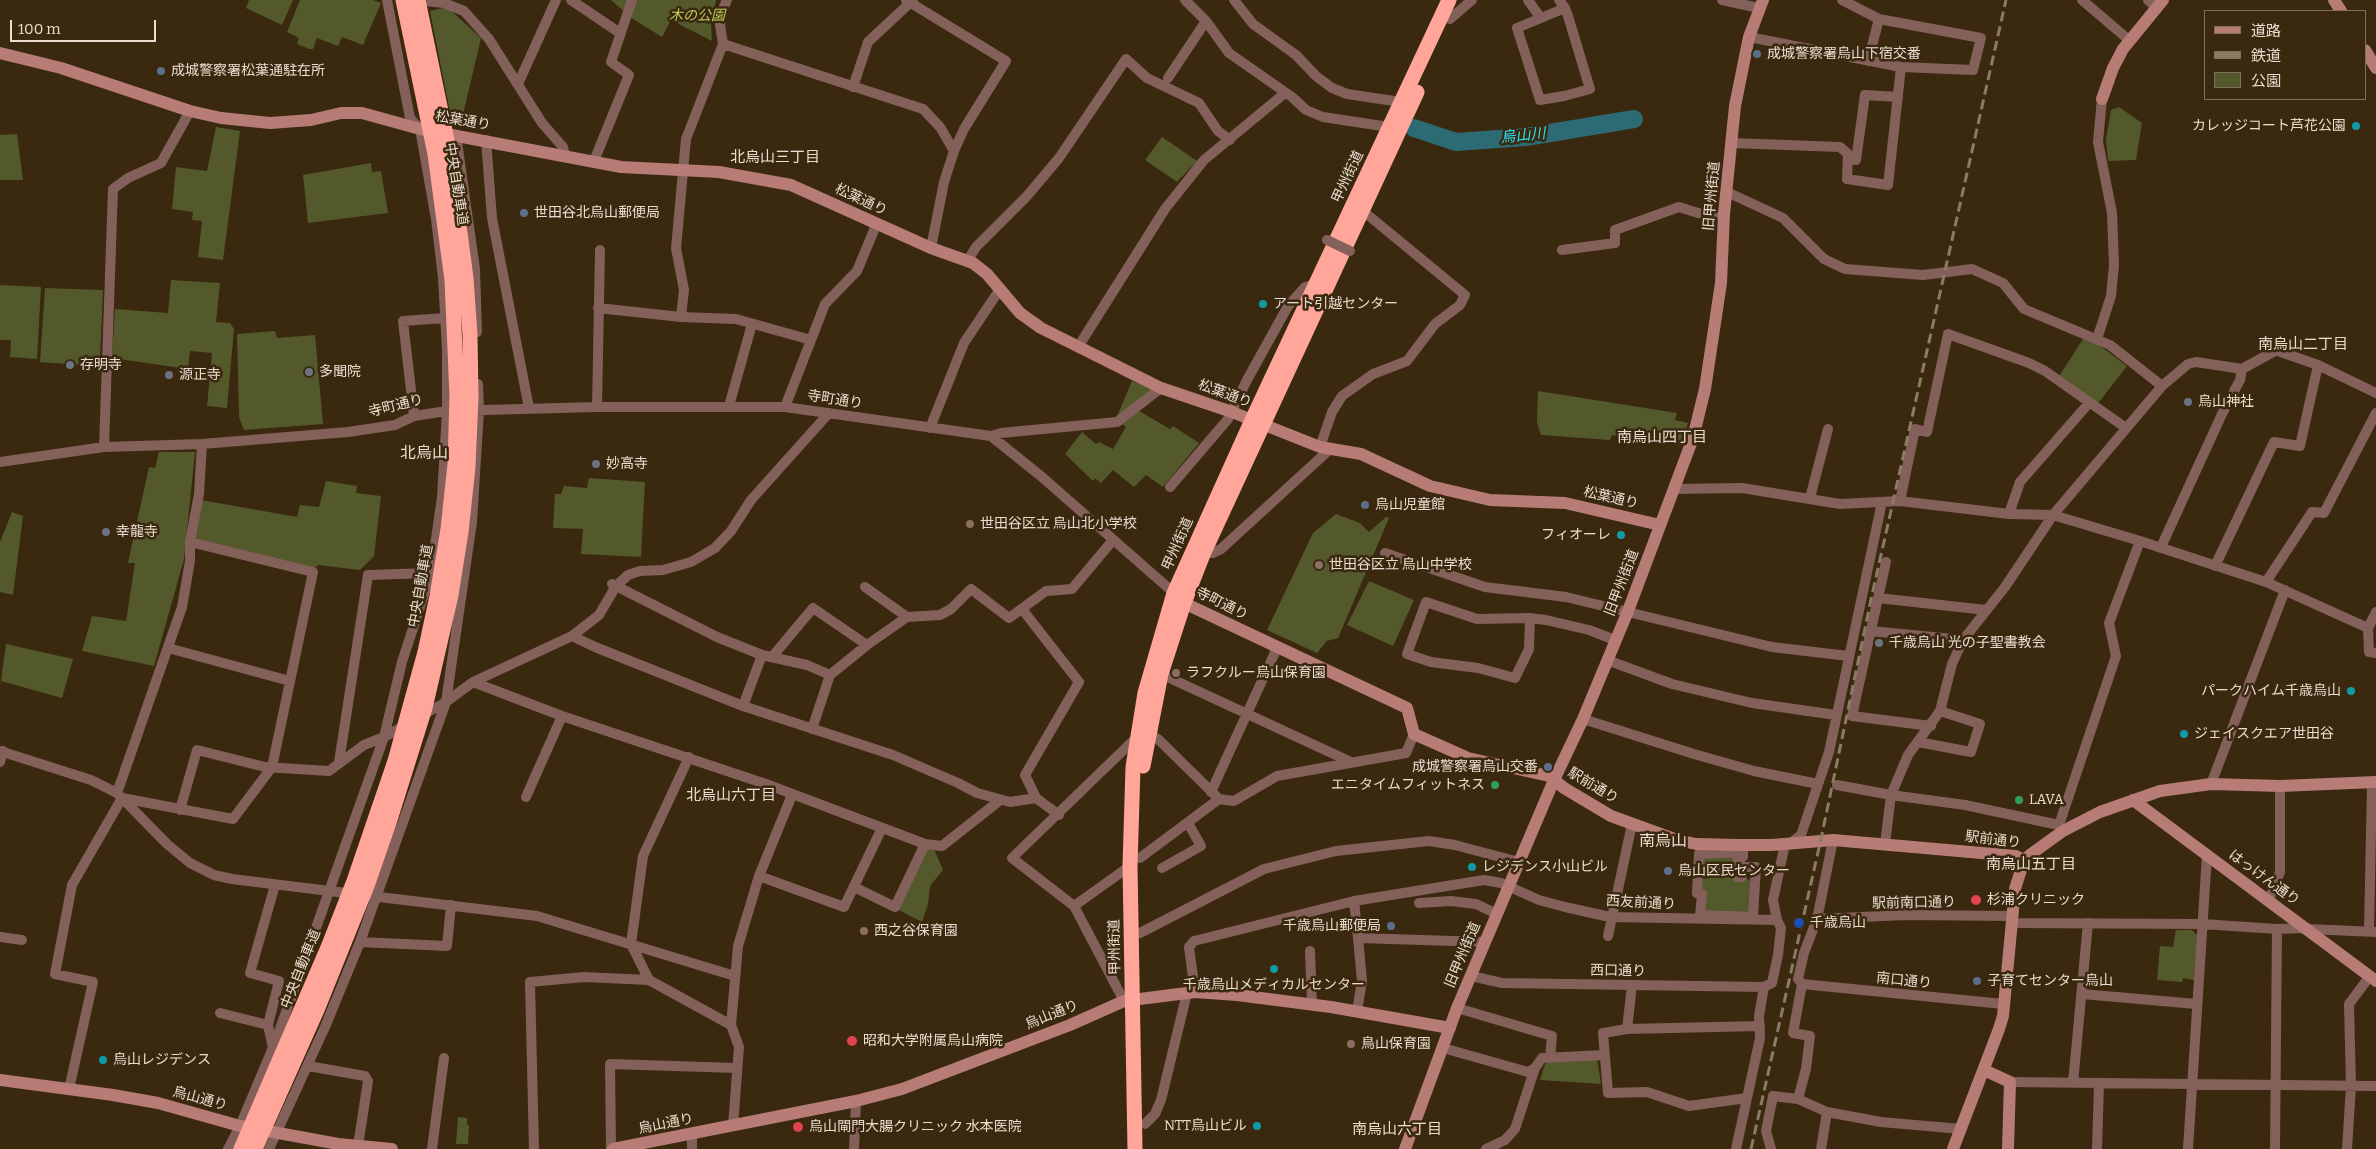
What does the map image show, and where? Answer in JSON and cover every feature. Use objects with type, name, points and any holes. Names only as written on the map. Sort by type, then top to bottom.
[{"type":"highway","name":"中央自動車道","points":[[241,1149],[329,945],[354,881],[395,761],[425,652],[437,596],[448,529],[455,464],[457,396],[452,280],[435,154],[403,0]]},
{"type":"highway","name":"中央自動車道","points":[[255,1149],[321,1001],[367,886],[388,826],[425,708],[451,595],[461,532],[468,467],[471,397],[470,335],[466,278],[448,150],[417,0]]},
{"type":"highway","name":"甲州街道","points":[[1136,1149],[1132,1001],[1135,862],[1143,766],[1145,693],[1179,598],[1316,284],[1449,0]]},
{"type":"highway","name":"甲州街道","points":[[1144,734],[1161,674],[1179,598],[1204,552],[1257,422],[1363,211],[1459,0]]},
{"type":"highway","name":"甲州街道","points":[[1135,862],[1140,933],[1132,1001],[1145,1124],[1145,1149]]},
{"type":"street","points":[[228,1149],[240,1126],[274,1046],[384,737],[402,662],[431,573],[442,497],[447,411],[446,318],[436,219],[420,129],[410,118],[387,0]]},
{"type":"street","points":[[417,0],[444,1],[464,11],[489,39],[542,123],[563,147],[565,156]]},
{"type":"street","points":[[518,84],[556,0]]},
{"type":"street","points":[[571,0],[620,33]]},
{"type":"street","points":[[594,161],[629,76],[611,62],[632,0]]},
{"type":"street","points":[[681,317],[684,290],[676,248],[686,139],[723,44],[720,25],[727,0]]},
{"type":"street","points":[[1234,0],[1253,24],[1296,55],[1316,76],[1332,88],[1347,94],[1401,102]]},
{"type":"street","points":[[1450,19],[1472,0]]},
{"type":"street","points":[[1528,0],[1540,17]]},
{"type":"street","points":[[1722,0],[1761,4]]},
{"type":"street","points":[[1749,37],[1901,66],[1973,70],[1981,38],[1879,19],[1842,0]]},
{"type":"street","points":[[2082,0],[2129,40]]},
{"type":"street","points":[[852,87],[868,42],[910,1],[1006,61],[964,129],[954,151],[944,182],[932,248]]},
{"type":"street","points":[[1191,2],[1229,53],[1306,110],[1323,117],[1389,127]]},
{"type":"street","points":[[2096,338],[2111,296],[2114,265],[2112,213],[2098,142],[2102,99],[2115,63],[2156,2]]},
{"type":"street","points":[[1562,4],[1590,89],[1540,100],[1517,28],[1562,4]]},
{"type":"street","name":"旧甲州街道","points":[[1406,1149],[1457,1008],[1554,780],[1584,719],[1628,611],[1693,438],[1705,389],[1721,283],[1724,214],[1735,106],[1749,37],[1761,4]]},
{"type":"street","points":[[1868,61],[1879,19]]},
{"type":"street","points":[[1168,78],[1206,21]]},
{"type":"street","points":[[723,44],[923,109],[940,127],[954,151]]},
{"type":"street","name":"松葉通り","points":[[0,53],[61,68],[190,112],[246,122],[270,123],[311,120],[341,113],[362,113],[420,129],[622,167],[682,169],[737,174],[791,185],[932,248],[968,260],[987,274],[1020,313],[1041,328],[1141,380],[1161,388],[1232,412],[1324,448],[1361,454],[1430,486],[1451,492],[1490,500],[1565,503],[1660,525]]},
{"type":"street","points":[[968,260],[976,247],[1027,196],[1059,158],[1126,59],[1147,78],[1199,103],[1218,131],[1230,140]]},
{"type":"street","points":[[1732,142],[1840,147],[1848,154],[1846,179],[1888,185],[1901,66]]},
{"type":"street","points":[[1078,346],[1164,209],[1204,160],[1285,93]]},
{"type":"street","points":[[1848,159],[1856,160],[1865,95],[1898,97]]},
{"type":"street","points":[[104,447],[112,189],[128,178],[161,163],[190,112]]},
{"type":"street","points":[[269,1149],[308,1066],[378,897],[446,702],[472,522],[479,410],[475,269],[456,135]]},
{"type":"street","points":[[486,140],[492,218],[529,408]]},
{"type":"street","points":[[1727,192],[1783,218],[1824,259],[1833,265],[1845,269],[1923,275],[1972,269],[2003,283],[2024,309],[2110,345],[2162,386]]},
{"type":"street","points":[[1562,250],[1615,243],[1615,230],[1679,207],[1698,214],[1724,214]]},
{"type":"street","points":[[1204,552],[1212,553],[1221,549],[1324,448],[1332,412],[1342,396],[1374,374],[1407,361],[1435,324],[1460,305],[1465,296],[1363,211]]},
{"type":"street","points":[[785,407],[826,304],[857,270],[876,223]]},
{"type":"street","points":[[1327,240],[1350,251]]},
{"type":"street","points":[[597,407],[600,250]]},
{"type":"street","points":[[1170,486],[1216,434],[1232,412],[1288,306],[1305,287],[1316,284]]},
{"type":"street","points":[[930,428],[964,343],[1000,289]]},
{"type":"street","points":[[598,308],[681,317],[736,319],[811,340]]},
{"type":"street","points":[[414,416],[403,321],[446,318]]},
{"type":"street","points":[[729,406],[752,324]]},
{"type":"street","points":[[1900,501],[1915,429],[1927,432],[1948,334],[2029,363],[2045,371],[2126,428]]},
{"type":"street","points":[[1884,844],[1891,796],[1908,755],[1931,726],[1940,711],[1952,664],[1963,640],[2004,587],[2053,515],[2162,386],[2188,364],[2196,362],[2242,369],[2278,348],[2376,392]]},
{"type":"street","points":[[2215,566],[2274,442],[2300,446],[2318,365]]},
{"type":"street","points":[[2161,547],[2240,380],[2242,369]]},
{"type":"street","points":[[991,436],[1001,433],[1117,422],[1161,388]]},
{"type":"street","points":[[2009,514],[2020,482],[2089,403]]},
{"type":"street","name":"寺町通り","points":[[0,462],[104,447],[202,444],[348,432],[395,425],[414,416],[447,411],[529,408],[785,407],[991,436],[1042,477],[1179,598],[1277,648],[1408,708],[1414,734]]},
{"type":"street","points":[[180,810],[197,750],[272,767],[328,771],[364,745],[384,737],[446,702],[472,682],[572,636],[599,615],[614,585],[628,575],[640,571],[663,570],[691,562],[715,548],[731,531],[751,500],[829,413]]},
{"type":"street","points":[[2266,582],[2312,512],[2324,513],[2376,414]]},
{"type":"street","points":[[1810,498],[1828,429]]},
{"type":"street","points":[[68,1089],[93,982],[55,974],[72,885],[119,796],[182,607],[190,562],[190,542],[199,494],[202,444]]},
{"type":"street","points":[[1673,489],[1742,488],[1840,504],[1900,501],[2009,514],[2053,515],[2161,547],[2266,582],[2368,628]]},
{"type":"street","points":[[1736,1149],[1760,1038],[1759,1016],[1764,988],[1772,983],[1778,955],[1781,928],[1777,920],[1773,900],[1788,844],[1801,835],[1829,752],[1882,502]]},
{"type":"street","points":[[812,729],[830,675],[867,645],[907,617],[940,615],[951,609],[970,589],[1009,618],[1046,591],[1072,588],[1113,540]]},
{"type":"street","points":[[1837,785],[1891,796],[1965,805],[2061,828],[2116,656],[2109,623],[2140,541]]},
{"type":"street","points":[[119,796],[180,810],[233,819],[272,767],[313,572],[190,542]]},
{"type":"street","points":[[1385,553],[1485,587],[1566,597],[1772,647],[1848,656]]},
{"type":"street","points":[[1886,562],[1852,716],[1931,726]]},
{"type":"street","points":[[339,762],[368,575],[431,573]]},
{"type":"street","points":[[614,585],[717,637],[767,656],[807,665],[830,675]]},
{"type":"street","points":[[865,587],[907,617]]},
{"type":"street","points":[[2211,784],[2285,590]]},
{"type":"street","points":[[1878,598],[1986,610]]},
{"type":"street","points":[[1530,618],[1529,649],[1515,678],[1478,668],[1431,662],[1407,654],[1426,602],[1477,620],[1530,618],[1589,630],[1615,640]]},
{"type":"street","points":[[743,706],[767,656],[813,608],[867,645]]},
{"type":"street","points":[[1022,609],[1079,682],[1025,775],[1036,798],[1058,815]]},
{"type":"street","points":[[2376,612],[2368,628],[2369,652],[2376,652]]},
{"type":"street","points":[[1871,631],[1963,640]]},
{"type":"street","points":[[572,636],[596,648],[743,706],[893,755],[999,801],[1010,802],[1036,798]]},
{"type":"street","points":[[168,648],[290,681]]},
{"type":"street","points":[[1074,906],[1188,823],[1215,796],[1247,714],[1277,648]]},
{"type":"street","points":[[1607,660],[1672,684],[1752,703],[1836,715]]},
{"type":"street","points":[[1161,674],[1352,762]]},
{"type":"street","points":[[472,682],[562,716],[689,757],[925,844],[942,846],[999,801]]},
{"type":"street","points":[[1918,742],[1971,752],[1980,724],[1940,711]]},
{"type":"street","points":[[526,797],[562,716]]},
{"type":"street","points":[[1584,719],[1754,771],[1818,784]]},
{"type":"street","points":[[1132,1001],[1074,906],[1012,858],[1144,734],[1158,739],[1215,796],[1234,801],[1277,776],[1406,754],[1414,734],[1468,758],[1549,776],[1554,780]]},
{"type":"street","points":[[0,762],[1,751],[91,780],[119,796],[167,844],[190,862],[214,875],[330,892],[537,916],[735,976]]},
{"type":"street","points":[[650,980],[631,944],[643,856],[689,757]]},
{"type":"street","name":"駅前通り","points":[[1554,780],[1612,816],[1696,844],[1788,844],[1833,840],[2016,856],[2024,860],[2061,828],[2160,791],[2211,784],[2280,786],[2374,782]]},
{"type":"street","points":[[2372,932],[2374,782]]},
{"type":"street","points":[[2269,900],[2280,872],[2280,786]]},
{"type":"street","points":[[733,1126],[739,1047],[731,1025],[738,946],[758,876],[792,795]]},
{"type":"street","name":"はっけん通り","points":[[2133,800],[2373,978]]},
{"type":"street","points":[[1162,868],[1201,846],[1188,823]]},
{"type":"street","points":[[1608,936],[1610,917],[1632,824]]},
{"type":"street","points":[[758,876],[844,907],[882,828]]},
{"type":"street","points":[[1798,1099],[1806,1069],[1810,1036],[1793,1034],[1802,984],[1798,979],[1804,953],[1817,919],[1833,840]]},
{"type":"street","points":[[1140,933],[1264,869],[1336,851],[1429,841],[1455,845],[1519,862]]},
{"type":"street","points":[[854,887],[895,906],[925,844]]},
{"type":"street","points":[[1743,852],[1743,857],[1738,857],[1737,877],[1742,877],[1742,867],[1756,868],[1753,917],[1700,915],[1702,894],[1697,893],[1700,854],[1743,852]]},
{"type":"street","points":[[2188,1149],[2207,855]]},
{"type":"street","points":[[1952,1149],[1999,1029],[2004,1004],[2015,889],[2024,860]]},
{"type":"street","name":"西友前通り","points":[[1191,992],[1188,947],[1194,941],[1354,901],[1484,880],[1564,907],[1610,917],[1777,920]]},
{"type":"street","points":[[274,1046],[268,1025],[279,981],[250,973],[275,885]]},
{"type":"street","points":[[1354,901],[1362,981],[1357,1012]]},
{"type":"street","points":[[1419,903],[1451,901],[1476,904],[1497,914]]},
{"type":"street","points":[[360,942],[447,946],[451,905]]},
{"type":"street","name":"駅前南口通り","points":[[1817,919],[1906,915],[2088,923],[2202,924],[2372,932]]},
{"type":"street","points":[[2073,1083],[2088,923]]},
{"type":"street","points":[[2275,1149],[2277,929]]},
{"type":"street","points":[[0,937],[22,940]]},
{"type":"street","points":[[1358,938],[1485,942]]},
{"type":"street","points":[[1310,951],[1312,1004]]},
{"type":"street","name":"西口通り","points":[[1471,976],[1502,983],[1764,988]]},
{"type":"street","points":[[534,1149],[530,982],[584,977],[650,980],[731,1025]]},
{"type":"street","points":[[2347,1149],[2351,1086],[2349,1004],[2373,978]]},
{"type":"street","name":"南口通り","points":[[1802,984],[2004,1004]]},
{"type":"street","points":[[1627,1029],[1632,985]]},
{"type":"street","points":[[1145,1124],[1155,1114],[1161,1100],[1191,992]]},
{"type":"street","name":"烏山通り","points":[[612,1149],[646,1146],[692,1134],[902,1090],[1132,1001],[1191,992],[1237,994],[1312,1004],[1450,1028]]},
{"type":"street","points":[[2082,994],[2196,1004]]},
{"type":"street","points":[[1457,1008],[1552,1036],[1550,1058]]},
{"type":"street","points":[[220,1013],[268,1025]]},
{"type":"street","points":[[1747,1098],[1689,1106],[1647,1092],[1608,1093],[1603,1033],[1627,1029],[1760,1026]]},
{"type":"street","points":[[1443,1048],[1528,1072],[1535,1068]]},
{"type":"street","points":[[1486,1149],[1505,1140],[1515,1129],[1535,1068],[1542,1058],[1604,1055]]},
{"type":"street","points":[[432,1149],[444,1058]]},
{"type":"street","points":[[612,1149],[610,1064],[737,1068]]},
{"type":"street","points":[[308,1066],[365,1076],[368,1081],[358,1146]]},
{"type":"street","points":[[1984,1070],[2010,1082],[2376,1086]]},
{"type":"street","name":"烏山通り","points":[[0,1080],[158,1103],[240,1126],[337,1146],[392,1149]]},
{"type":"street","points":[[2008,1149],[2010,1082]]},
{"type":"street","points":[[2097,1149],[2099,1084]]},
{"type":"street","points":[[1770,1149],[1766,1131],[1773,1096],[1798,1099],[1826,1112],[1881,1122],[1961,1129]]},
{"type":"street","points":[[854,1149],[856,1101]]},
{"type":"street","points":[[1821,1149],[1826,1112]]},
{"type":"street","points":[[692,1134],[692,1149]]},
{"type":"green space","points":[[249,0],[293,0],[282,25],[246,8]]},
{"type":"green space","points":[[300,0],[373,0],[381,3],[363,45],[342,37],[338,46],[317,38],[313,49],[309,49],[297,44],[299,38],[287,32]]},
{"type":"green space","name":"木の公園","points":[[611,0],[716,0],[711,24],[712,41],[671,20],[662,37],[633,19]]},
{"type":"green space","points":[[447,7],[481,38],[462,119],[451,117],[430,11]]},
{"type":"green space","points":[[2119,107],[2142,123],[2136,160],[2108,161],[2106,139],[2111,110]]},
{"type":"green space","points":[[216,127],[240,131],[223,260],[198,257],[202,221],[192,220],[193,212],[172,209],[176,167],[207,171]]},
{"type":"green space","points":[[17,134],[23,180],[0,180],[0,135]]},
{"type":"green space","points":[[1162,137],[1197,161],[1177,182],[1145,160]]},
{"type":"green space","points":[[371,163],[372,172],[381,171],[388,213],[308,223],[303,175]]},
{"type":"green space","points":[[171,280],[220,283],[216,322],[230,323],[234,329],[227,408],[207,406],[212,353],[190,351],[188,369],[112,358],[115,309],[168,313]]},
{"type":"green space","points":[[0,285],[41,287],[37,359],[10,357],[11,340],[0,340]]},
{"type":"green space","points":[[45,288],[103,290],[100,357],[79,357],[79,365],[40,362]]},
{"type":"green space","points":[[275,331],[277,338],[315,335],[323,424],[244,430],[239,417],[237,334]]},
{"type":"green space","points":[[2083,339],[2099,345],[2127,366],[2096,406],[2058,378]]},
{"type":"green space","points":[[1132,381],[1153,389],[1116,419]]},
{"type":"green space","points":[[1538,391],[1677,413],[1675,420],[1688,423],[1682,445],[1612,435],[1610,440],[1541,435],[1537,423]]},
{"type":"green space","points":[[1139,411],[1170,429],[1173,426],[1199,443],[1163,487],[1146,475],[1134,487],[1113,470],[1101,483],[1095,478],[1093,481],[1065,454],[1082,432],[1096,444],[1099,442],[1113,449],[1126,427],[1122,424]]},
{"type":"green space","points":[[159,452],[195,452],[184,559],[154,666],[82,651],[92,616],[126,621],[135,563],[128,563],[149,467],[155,468]]},
{"type":"green space","points":[[589,478],[645,482],[641,557],[581,554],[583,529],[553,528],[555,494],[561,494],[564,486],[587,488]]},
{"type":"green space","points":[[326,481],[357,486],[356,493],[381,496],[374,556],[360,570],[318,565],[315,568],[193,538],[201,500],[297,517],[300,505],[319,507]]},
{"type":"green space","points":[[12,512],[23,516],[13,595],[0,592],[0,542]]},
{"type":"green space","points":[[1336,514],[1360,523],[1369,532],[1386,517],[1389,518],[1338,638],[1327,641],[1317,653],[1267,630],[1313,533]]},
{"type":"green space","points":[[1369,581],[1414,600],[1393,646],[1347,625]]},
{"type":"green space","points":[[6,644],[73,659],[62,698],[1,681]]},
{"type":"green space","points":[[929,848],[934,849],[943,870],[930,886],[928,904],[922,922],[897,909],[925,850]]},
{"type":"green space","points":[[1699,854],[1735,854],[1739,879],[1754,880],[1751,916],[1702,913]]},
{"type":"green space","points":[[2176,930],[2192,930],[2197,935],[2194,980],[2183,978],[2182,982],[2157,980],[2160,946],[2173,947]]},
{"type":"green space","points":[[1597,1059],[1601,1084],[1540,1080],[1545,1064],[1551,1060]]},
{"type":"green space","points":[[458,1117],[467,1118],[467,1125],[469,1125],[468,1144],[456,1144]]},
{"type":"waterway","name":"烏山川","points":[[1414,128],[1456,142],[1526,137],[1634,119]]},
{"type":"railway","points":[[1751,1149],[1821,839],[1872,595],[2006,0]]},
{"type":"place","name":"成城警察署烏山下宿交番","points":[[1757,54]]},
{"type":"place","name":"成城警察署松葉通駐在所","points":[[161,71]]},
{"type":"place","name":"カレッジコート芦花公園","points":[[2356,126]]},
{"type":"place","name":"世田谷北烏山郵便局","points":[[524,213]]},
{"type":"place","name":"アート引越センター","points":[[1263,304]]},
{"type":"place","name":"存明寺","points":[[70,365]]},
{"type":"place","name":"多聞院","points":[[309,372]]},
{"type":"place","name":"源正寺","points":[[169,375]]},
{"type":"place","name":"烏山神社","points":[[2188,402]]},
{"type":"place","name":"妙高寺","points":[[596,464]]},
{"type":"place","name":"烏山児童館","points":[[1365,505]]},
{"type":"place","name":"世田谷区立 烏山北小学校","points":[[970,524]]},
{"type":"place","name":"幸龍寺","points":[[106,532]]},
{"type":"place","name":"フィオーレ","points":[[1621,535]]},
{"type":"place","name":"世田谷区立 烏山中学校","points":[[1319,565]]},
{"type":"place","name":"千歳烏山 光の子聖書教会","points":[[1879,643]]},
{"type":"place","name":"ラフクルー烏山保育園","points":[[1176,673]]},
{"type":"place","name":"パークハイム千歳烏山","points":[[2351,691]]},
{"type":"place","name":"ジェイスクエア世田谷","points":[[2184,734]]},
{"type":"place","name":"成城警察署烏山交番","points":[[1548,767]]},
{"type":"place","name":"エニタイムフィットネス","points":[[1495,785]]},
{"type":"place","name":"LAVA","points":[[2019,800]]},
{"type":"place","name":"レジデンス小山ビル","points":[[1472,867]]},
{"type":"place","name":"烏山区民センター","points":[[1668,871]]},
{"type":"place","name":"杉浦クリニック","points":[[1976,900]]},
{"type":"place","name":"千歳烏山","points":[[1799,923]]},
{"type":"place","name":"千歳烏山郵便局","points":[[1391,926]]},
{"type":"place","name":"西之谷保育園","points":[[864,931]]},
{"type":"place","name":"千歳烏山メディカルセンター","points":[[1274,969]]},
{"type":"place","name":"子育てセンター烏山","points":[[1977,981]]},
{"type":"place","name":"昭和大学附属烏山病院","points":[[852,1041]]},
{"type":"place","name":"鳥山保育園","points":[[1351,1044]]},
{"type":"place","name":"烏山レジデンス","points":[[103,1060]]},
{"type":"place","name":"NTT烏山ビル","points":[[1257,1126]]},
{"type":"place","name":"烏山閘門大腸クリニック 水本医院","points":[[798,1127]]},
{"type":"district","name":"北烏山三丁目","points":[[775,158]]},
{"type":"district","name":"南烏山二丁目","points":[[2303,345]]},
{"type":"district","name":"南烏山四丁目","points":[[1662,438]]},
{"type":"district","name":"北烏山","points":[[424,454]]},
{"type":"district","name":"北烏山六丁目","points":[[731,796]]},
{"type":"district","name":"南烏山","points":[[1663,842]]},
{"type":"district","name":"南烏山五丁目","points":[[2031,865]]},
{"type":"district","name":"南烏山六丁目","points":[[1397,1130]]}]
